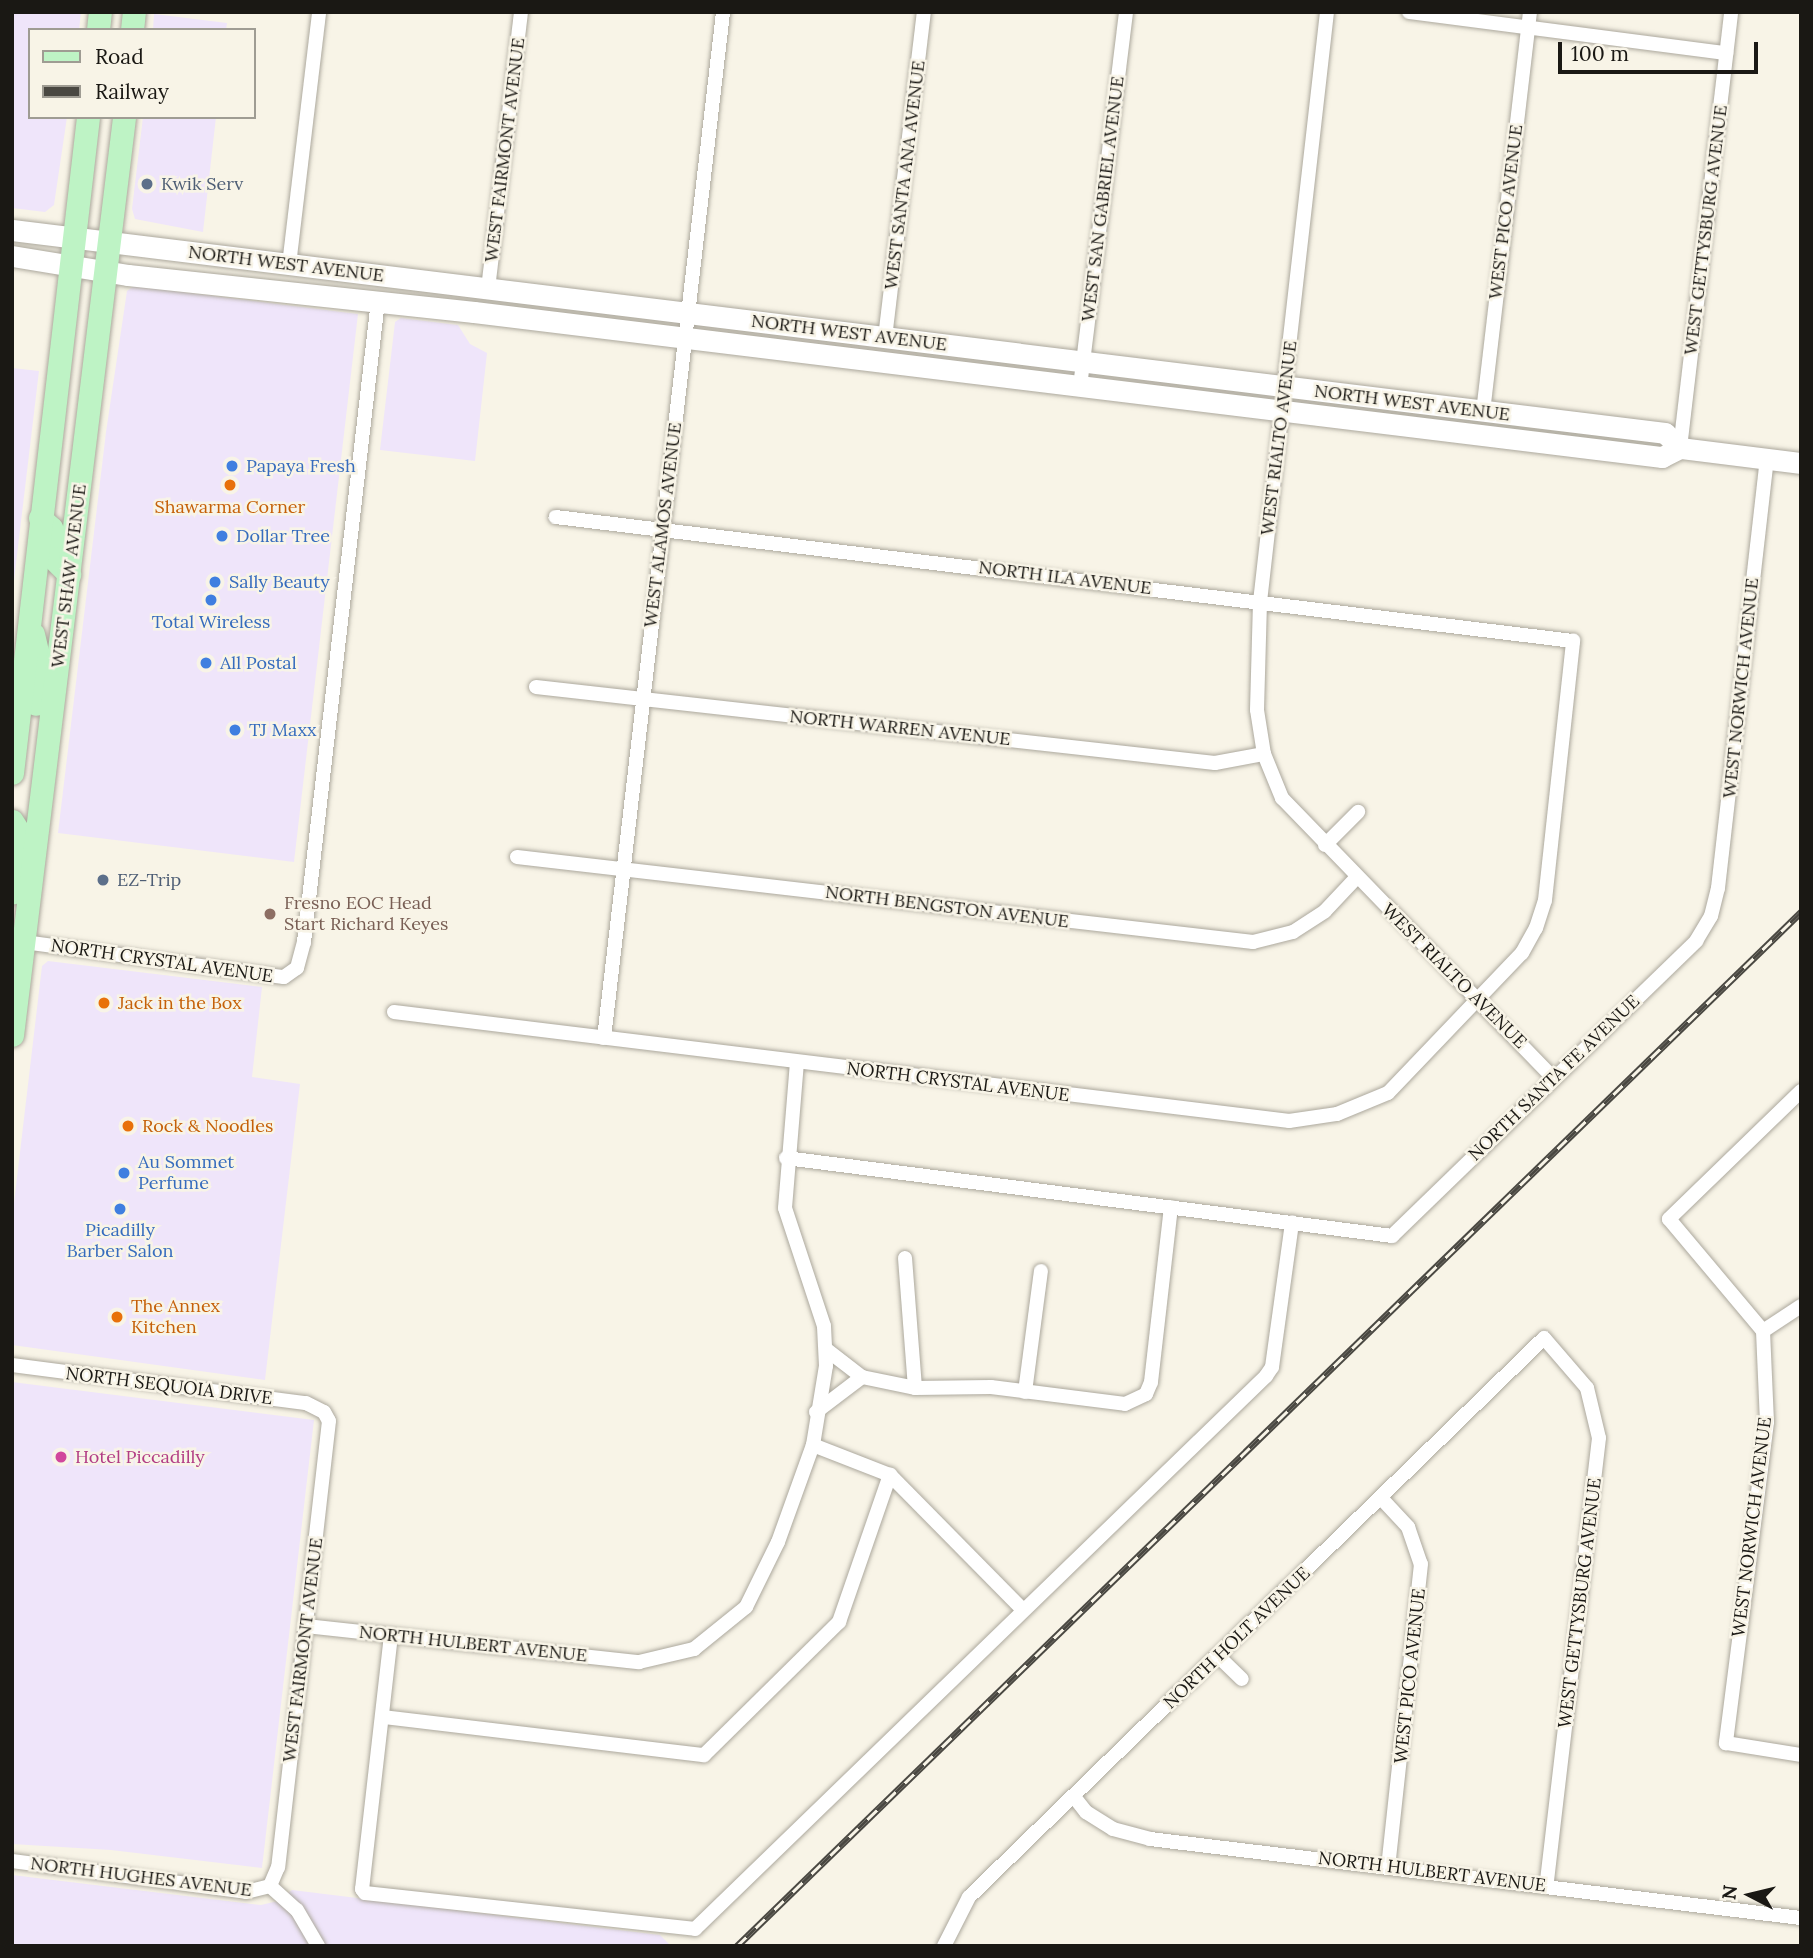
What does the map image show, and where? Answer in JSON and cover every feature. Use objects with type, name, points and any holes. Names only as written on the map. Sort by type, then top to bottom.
[{"type":"main road","name":"WEST SHAW AVENUE","points":[[12,773],[88,119]]},
{"type":"main road","name":"WEST SHAW AVENUE","points":[[12,1035],[18,937],[69,574],[108,272],[124,119]]},
{"type":"main road","name":"NORTH WEST AVENUE","points":[[12,230],[1665,433],[1680,448]]},
{"type":"main road","name":"NORTH WEST AVENUE","points":[[12,257],[108,272],[378,300],[1662,457],[1680,448],[1801,463]]},
{"type":"main road","points":[[378,300],[397,290],[507,302],[535,294]]},
{"type":"main road","points":[[40,518],[51,528],[53,558],[69,574]]},
{"type":"main road","points":[[29,618],[40,665],[30,753],[44,765]]},
{"type":"main road","points":[[12,821],[19,832],[12,893]]},
{"type":"street","points":[[289,265],[319,12]]},
{"type":"street","name":"WEST FAIRMONT AVENUE","points":[[488,289],[521,12]]},
{"type":"street","name":"WEST ALAMOS AVENUE","points":[[604,1038],[723,12]]},
{"type":"street","name":"WEST SANTA ANA AVENUE","points":[[885,338],[924,12]]},
{"type":"street","name":"WEST SAN GABRIEL AVENUE","points":[[1080,387],[1126,12]]},
{"type":"street","name":"WEST RIALTO AVENUE","points":[[1327,12],[1260,602],[1257,710],[1264,754],[1282,798],[1356,878],[1553,1077]]},
{"type":"street","points":[[1409,12],[1529,19],[1726,53]]},
{"type":"street","name":"WEST GETTYSBURG AVENUE","points":[[1680,448],[1731,12]]},
{"type":"street","name":"WEST PICO AVENUE","points":[[1483,412],[1529,19]]},
{"type":"street","name":"NORTH CRYSTAL AVENUE","points":[[18,937],[284,977],[297,968],[305,929],[378,300]]},
{"type":"street","name":"WEST NORWICH AVENUE","points":[[1711,916],[1718,888],[1767,459]]},
{"type":"street","name":"NORTH ILA AVENUE","points":[[556,517],[1573,641],[1545,900],[1522,953],[1477,998]]},
{"type":"street","name":"NORTH WARREN AVENUE","points":[[536,687],[1215,763],[1264,754]]},
{"type":"street","points":[[1325,845],[1358,812]]},
{"type":"street","name":"NORTH BENGSTON AVENUE","points":[[517,857],[1253,942],[1293,932],[1325,911],[1356,878]]},
{"type":"street","name":"NORTH SANTA FE AVENUE","points":[[1292,1222],[1392,1236],[1696,941],[1711,916]]},
{"type":"street","name":"NORTH CRYSTAL AVENUE","points":[[394,1012],[1290,1121],[1336,1114],[1388,1093],[1477,998]]},
{"type":"street","points":[[797,1063],[786,1158],[785,1208],[824,1326],[827,1350],[813,1445],[890,1475],[1022,1609]]},
{"type":"street","points":[[1801,1091],[1669,1219],[1763,1331],[1801,1306]]},
{"type":"street","points":[[391,1635],[362,1889],[365,1893],[686,1931],[695,1929],[1022,1609],[1266,1376],[1272,1367],[1292,1222],[786,1158]]},
{"type":"street","points":[[827,1350],[862,1377],[915,1388],[1025,1392],[1125,1404],[1146,1394],[1151,1382],[1171,1206]]},
{"type":"street","points":[[905,1258],[915,1388]]},
{"type":"street","points":[[1025,1392],[1041,1271]]},
{"type":"street","name":"WEST NORWICH AVENUE","points":[[1763,1331],[1767,1422],[1726,1742],[1801,1755]]},
{"type":"street","name":"WEST GETTYSBURG AVENUE","points":[[1544,1338],[1587,1388],[1599,1438],[1546,1886]]},
{"type":"street","name":"NORTH HOLT AVENUE","points":[[944,1946],[956,1916],[969,1897],[1075,1798],[1544,1338]]},
{"type":"street","name":"NORTH SEQUOIA DRIVE","points":[[12,1365],[306,1403],[324,1412]]},
{"type":"street","points":[[816,1412],[862,1377]]},
{"type":"street","name":"WEST FAIRMONT AVENUE","points":[[270,1886],[278,1867],[329,1430],[324,1412]]},
{"type":"street","name":"NORTH HULBERT AVENUE","points":[[306,1626],[639,1662],[694,1649],[746,1608],[778,1542],[813,1445]]},
{"type":"street","points":[[383,1717],[704,1755],[839,1622],[890,1475]]},
{"type":"street","name":"WEST PICO AVENUE","points":[[1381,1498],[1408,1527],[1421,1564],[1388,1867]]},
{"type":"street","points":[[1218,1656],[1242,1679]]},
{"type":"street","name":"NORTH HULBERT AVENUE","points":[[1075,1798],[1100,1821],[1138,1837],[1801,1918]]},
{"type":"street","name":"NORTH HUGHES AVENUE","points":[[12,1861],[246,1892],[270,1886]]},
{"type":"street","points":[[270,1886],[297,1910],[318,1946]]},
{"type":"shaded area","points":[[12,12],[81,12],[79,28],[28,28],[28,119],[67,119],[54,205],[45,212],[12,208]]},
{"type":"shaded area","points":[[154,14],[227,23],[226,28],[153,28]]},
{"type":"shaded area","points":[[143,119],[216,119],[203,232],[135,219],[132,209]]},
{"type":"shaded area","points":[[134,286],[358,314],[294,862],[58,833],[106,432],[127,291]]},
{"type":"shaded area","points":[[401,318],[458,325],[470,344],[487,353],[475,461],[380,450],[395,322]]},
{"type":"shaded area","points":[[12,368],[39,371],[12,597]]},
{"type":"shaded area","points":[[48,961],[262,987],[252,1077],[300,1084],[265,1380],[12,1345],[12,1220],[42,966]]},
{"type":"shaded area","points":[[12,1382],[314,1420],[262,1868],[111,1850],[12,1844]]},
{"type":"shaded area","points":[[12,1875],[261,1905],[278,1901],[292,1890],[660,1935],[671,1946],[12,1946]]},
{"type":"railway","points":[[737,1946],[1801,912]]},
{"type":"place","name":"Kwik Serv","points":[[147,184]]},
{"type":"place","name":"Papaya Fresh","points":[[232,466]]},
{"type":"place","name":"Shawarma Corner","points":[[230,485]]},
{"type":"place","name":"Dollar Tree","points":[[222,536]]},
{"type":"place","name":"Sally Beauty","points":[[215,582]]},
{"type":"place","name":"Total Wireless","points":[[211,600]]},
{"type":"place","name":"All Postal","points":[[206,663]]},
{"type":"place","name":"TJ Maxx","points":[[235,730]]},
{"type":"place","name":"EZ-Trip","points":[[103,880]]},
{"type":"place","name":"Fresno EOC Head Start Richard Keyes","points":[[270,914]]},
{"type":"place","name":"Jack in the Box","points":[[104,1003]]},
{"type":"place","name":"Rock & Noodles","points":[[128,1126]]},
{"type":"place","name":"Au Sommet Perfume","points":[[124,1173]]},
{"type":"place","name":"Picadilly Barber Salon","points":[[120,1209]]},
{"type":"place","name":"The Annex Kitchen","points":[[117,1317]]},
{"type":"place","name":"Hotel Piccadilly","points":[[61,1457]]}]
